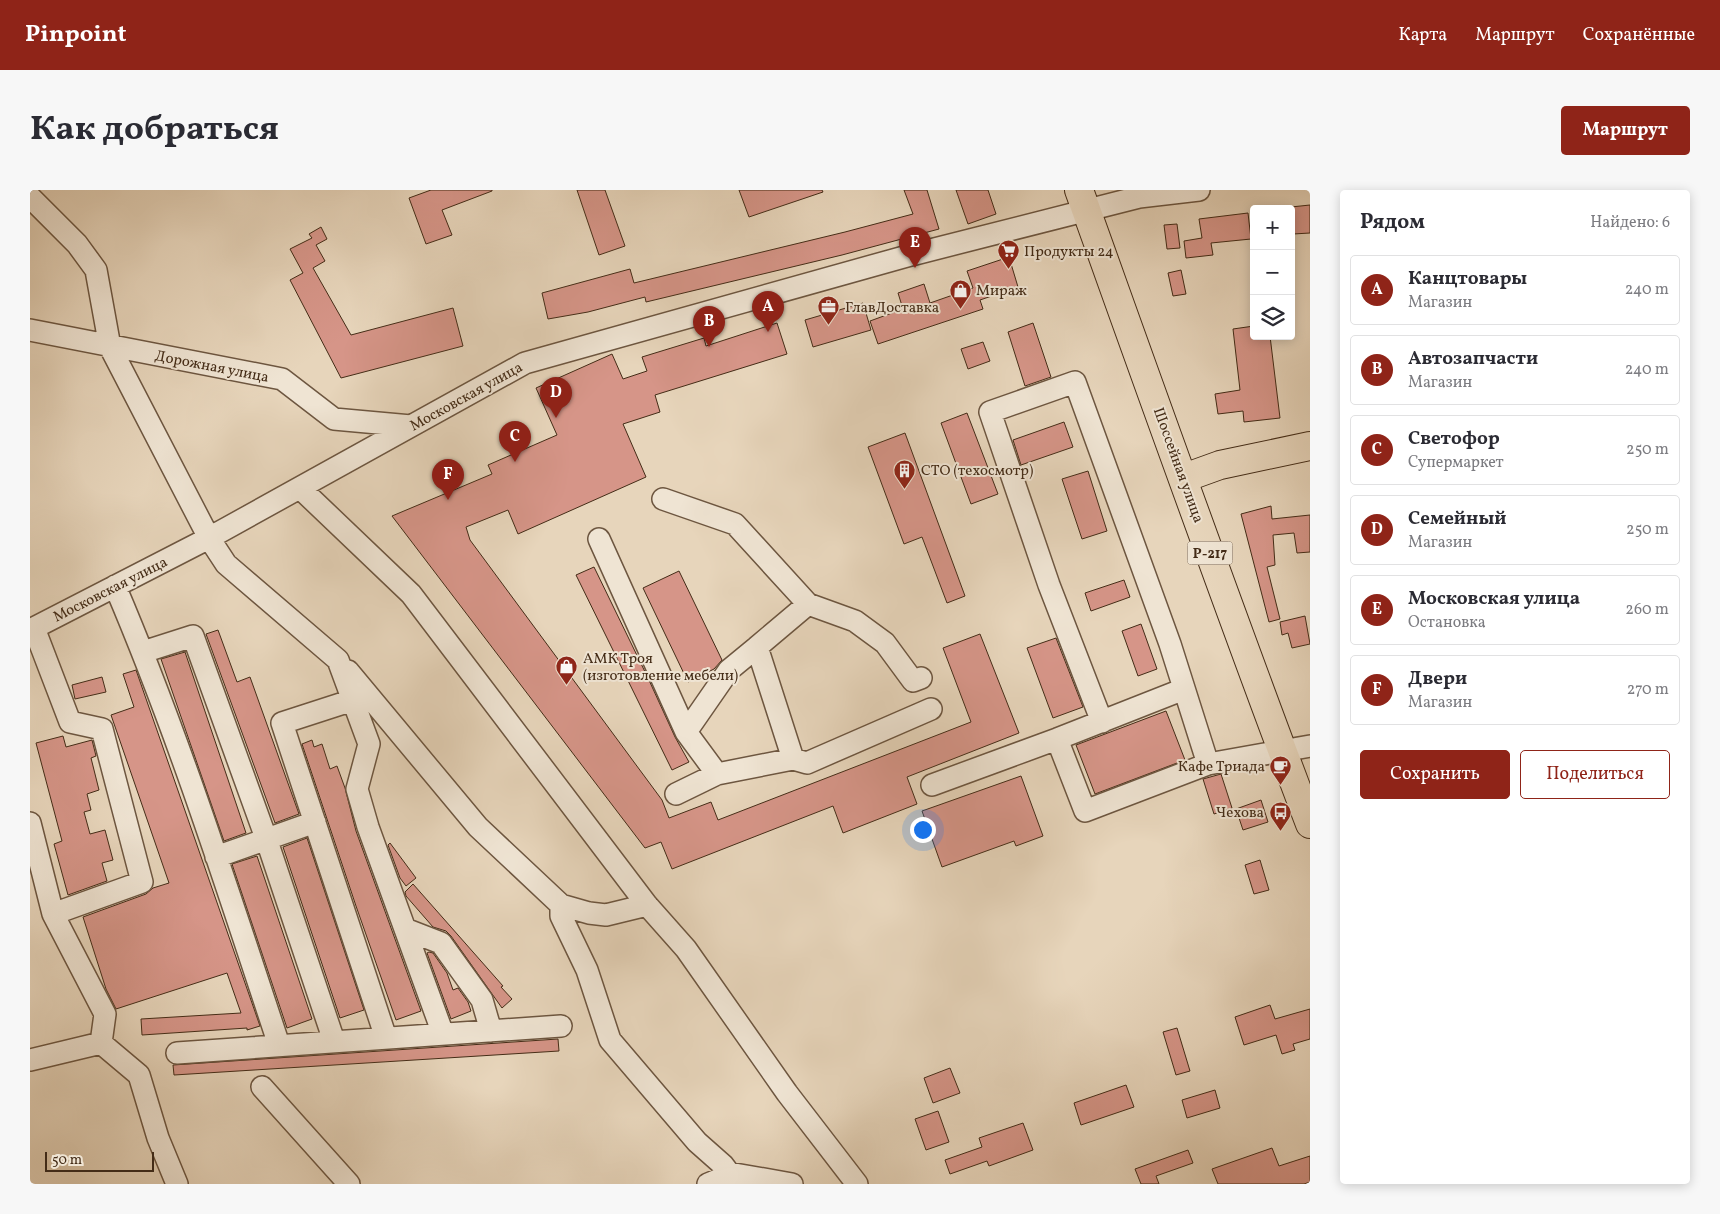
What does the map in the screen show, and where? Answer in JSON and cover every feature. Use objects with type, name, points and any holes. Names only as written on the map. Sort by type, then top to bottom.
[{"type":"main road","name":"Шоссейная улица","points":[[1083,200],[1184,478],[1236,628],[1310,824]]},
{"type":"main road","points":[[1184,478],[1220,465],[1310,446]]},
{"type":"street","name":"Московская улица","points":[[32,629],[209,538],[525,363],[860,268],[1083,200],[1199,190]]},
{"type":"street","points":[[30,197],[77,244],[96,270],[110,347],[209,538],[226,564],[338,660],[478,827],[562,905],[589,913],[606,915],[646,905]]},
{"type":"street","name":"Дорожная улица","points":[[30,330],[282,379],[334,419],[411,426]]},
{"type":"street","points":[[1102,722],[1049,585],[990,412],[1075,382],[1170,644],[1208,764]]},
{"type":"street","points":[[300,488],[411,594],[646,905],[686,949],[787,1093],[857,1184]]},
{"type":"street","points":[[663,499],[735,524],[808,604],[855,621],[884,643],[913,681],[922,678]]},
{"type":"street","points":[[599,539],[686,732],[717,774]]},
{"type":"street","points":[[115,586],[143,652],[216,857],[279,1045]]},
{"type":"street","points":[[686,732],[730,670],[808,604]]},
{"type":"street","points":[[32,629],[70,722],[102,729],[142,882],[53,914]]},
{"type":"street","points":[[143,652],[193,636],[266,838],[334,1041]]},
{"type":"street","points":[[757,647],[792,759]]},
{"type":"street","points":[[338,660],[369,744],[357,790],[443,1034]]},
{"type":"street","points":[[932,785],[1102,722],[1184,689]]},
{"type":"street","points":[[353,700],[282,723],[386,1038]]},
{"type":"street","points":[[676,794],[717,774],[792,759],[807,763],[931,709]]},
{"type":"street","points":[[1057,739],[1085,811],[1208,764],[1310,746]]},
{"type":"street","points":[[216,857],[315,822]]},
{"type":"street","points":[[30,823],[53,914],[105,1014],[101,1042]]},
{"type":"street","points":[[562,905],[561,916],[587,970],[610,1040],[697,1142],[723,1165],[729,1173]]},
{"type":"street","points":[[405,929],[441,943],[482,1000],[491,1031]]},
{"type":"street","points":[[177,1053],[561,1026]]},
{"type":"street","points":[[30,1060],[101,1042]]},
{"type":"street","points":[[101,1042],[139,1076],[158,1138],[177,1184]]},
{"type":"street","points":[[262,1087],[349,1184]]},
{"type":"street","points":[[708,1184],[729,1173],[792,1184]]},
{"type":"building","points":[[431,190],[492,191],[442,210],[452,235],[426,244],[409,198]]},
{"type":"building","points":[[577,190],[605,190],[625,246],[599,255]]},
{"type":"building","points":[[739,190],[822,190],[823,192],[749,217]]},
{"type":"building","points":[[904,190],[927,190],[939,229],[842,255],[646,302],[645,297],[588,312],[548,319],[542,293],[630,269],[634,283],[913,214]]},
{"type":"building","points":[[956,190],[988,190],[996,214],[968,224]]},
{"type":"building","points":[[1310,205],[1310,233],[1295,234],[1295,207]]},
{"type":"building","points":[[1248,213],[1250,239],[1211,243],[1213,255],[1186,258],[1184,241],[1202,238],[1199,219]]},
{"type":"building","points":[[1177,224],[1180,248],[1167,249],[1164,225]]},
{"type":"building","points":[[321,227],[327,239],[316,245],[325,261],[313,268],[351,335],[453,308],[463,346],[341,378],[290,280],[303,273],[290,249],[312,238],[309,234]]},
{"type":"building","points":[[1009,257],[1018,287],[980,300],[983,309],[878,344],[870,321],[903,309],[898,293],[924,284],[930,303],[973,288],[967,271]]},
{"type":"building","points":[[1181,270],[1186,294],[1173,296],[1168,273]]},
{"type":"building","points":[[863,303],[871,330],[813,347],[805,320]]},
{"type":"building","points":[[777,323],[787,354],[655,395],[660,412],[623,424],[646,477],[518,534],[508,510],[466,527],[470,540],[662,800],[669,818],[711,802],[718,820],[971,722],[943,648],[980,634],[1019,733],[907,777],[917,804],[843,833],[833,806],[672,869],[661,842],[645,848],[392,516],[492,474],[488,465],[557,435],[536,388],[612,354],[623,379],[647,371],[642,357],[704,338],[706,346]]},
{"type":"building","points":[[1033,323],[1051,377],[1025,386],[1008,332]]},
{"type":"building","points":[[1250,327],[1250,340],[1270,340],[1280,418],[1244,422],[1243,411],[1218,414],[1215,394],[1240,390],[1233,329]]},
{"type":"building","points":[[983,342],[990,361],[968,369],[961,349]]},
{"type":"building","points":[[967,413],[998,494],[971,504],[941,423]]},
{"type":"building","points":[[1064,422],[1073,447],[1021,465],[1013,440]]},
{"type":"building","name":"СТО (техосмотр)","points":[[905,433],[965,596],[947,603],[922,537],[904,544],[868,447]]},
{"type":"building","points":[[1088,471],[1107,531],[1082,539],[1062,479]]},
{"type":"building","points":[[1271,506],[1272,519],[1310,515],[1310,552],[1297,553],[1294,533],[1273,535],[1275,565],[1267,567],[1280,619],[1269,622],[1241,514]]},
{"type":"building","points":[[594,567],[675,737],[689,762],[672,770],[576,575]]},
{"type":"building","points":[[679,571],[722,660],[714,669],[688,682],[643,588]]},
{"type":"building","points":[[1124,580],[1130,597],[1091,611],[1085,593]]},
{"type":"building","points":[[1305,616],[1310,644],[1292,648],[1288,633],[1282,635],[1280,622]]},
{"type":"building","points":[[1141,624],[1157,669],[1138,676],[1122,631]]},
{"type":"building","points":[[218,630],[237,682],[250,677],[299,814],[275,823],[206,634]]},
{"type":"building","points":[[1056,638],[1083,707],[1053,718],[1027,648]]},
{"type":"building","points":[[185,652],[246,833],[224,841],[161,659]]},
{"type":"building","points":[[136,670],[260,1026],[247,1030],[247,1028],[142,1035],[141,1019],[241,1013],[227,973],[116,1009],[106,989],[83,917],[146,894],[153,888],[169,883],[111,715],[134,707],[123,674]]},
{"type":"building","points":[[102,677],[106,692],[75,699],[72,685]]},
{"type":"building","points":[[1166,711],[1185,760],[1095,794],[1076,745]]},
{"type":"building","points":[[63,736],[66,747],[92,740],[96,756],[91,758],[99,790],[87,794],[91,810],[84,812],[90,834],[105,830],[113,860],[102,863],[107,881],[68,895],[54,844],[62,841],[36,743]]},
{"type":"building","points":[[312,740],[314,747],[322,744],[330,769],[337,766],[345,788],[356,831],[421,1011],[396,1020],[302,744]]},
{"type":"building","points":[[1221,774],[1232,808],[1214,814],[1203,779]]},
{"type":"building","points":[[1021,776],[1043,836],[1016,846],[1014,841],[942,867],[922,811]]},
{"type":"building","points":[[1261,800],[1268,822],[1243,830],[1236,809]]},
{"type":"building","points":[[307,838],[364,1010],[340,1018],[283,847]]},
{"type":"building","points":[[390,843],[416,878],[406,886],[400,878],[388,845]]},
{"type":"building","points":[[257,856],[312,1019],[287,1028],[232,864]]},
{"type":"building","points":[[1260,860],[1269,890],[1254,894],[1245,865]]},
{"type":"building","points":[[413,884],[503,986],[501,987],[512,999],[502,1008],[451,936],[446,931],[433,927],[406,896],[405,892]]},
{"type":"building","points":[[427,953],[433,953],[447,973],[453,990],[458,988],[468,1002],[471,1011],[451,1019]]},
{"type":"building","points":[[1270,1005],[1275,1019],[1310,1009],[1310,1039],[1293,1044],[1295,1050],[1282,1054],[1276,1035],[1244,1045],[1235,1017]]},
{"type":"building","points":[[1177,1028],[1190,1071],[1176,1075],[1163,1032]]},
{"type":"building","points":[[558,1039],[559,1051],[174,1075],[173,1065]]},
{"type":"building","points":[[950,1068],[960,1093],[933,1103],[924,1078]]},
{"type":"building","points":[[1126,1085],[1134,1107],[1081,1125],[1074,1103]]},
{"type":"building","points":[[1215,1090],[1220,1108],[1187,1118],[1182,1100]]},
{"type":"building","points":[[938,1111],[949,1142],[926,1150],[915,1119]]},
{"type":"building","points":[[1023,1123],[1033,1150],[989,1166],[987,1161],[950,1174],[945,1160],[982,1147],[979,1138]]},
{"type":"building","points":[[1272,1148],[1279,1166],[1310,1156],[1310,1182],[1304,1184],[1218,1184],[1212,1169]]},
{"type":"building","points":[[1188,1150],[1193,1163],[1156,1176],[1159,1184],[1141,1184],[1135,1169]]},
{"type":"place","name":"Московская улица","points":[[915,268]]},
{"type":"place","name":"Продукты 24","points":[[1008,270]]},
{"type":"place","name":"Мираж","points":[[960,309]]},
{"type":"place","name":"ГлавДоставка","points":[[829,326]]},
{"type":"place","name":"Канцтовары","points":[[768,332]]},
{"type":"place","name":"Автозапчасти","points":[[709,347]]},
{"type":"place","name":"Семейный","points":[[556,418]]},
{"type":"place","name":"Светофор","points":[[515,462]]},
{"type":"place","name":"СТО (техосмотр)","points":[[905,489]]},
{"type":"place","name":"Двери","points":[[448,500]]},
{"type":"place","name":"АМК Троя (изготовление мебели)","points":[[567,686]]},
{"type":"place","name":"Кафе Триада","points":[[1281,785]]},
{"type":"place","name":"Чехова","points":[[1280,831]]}]
